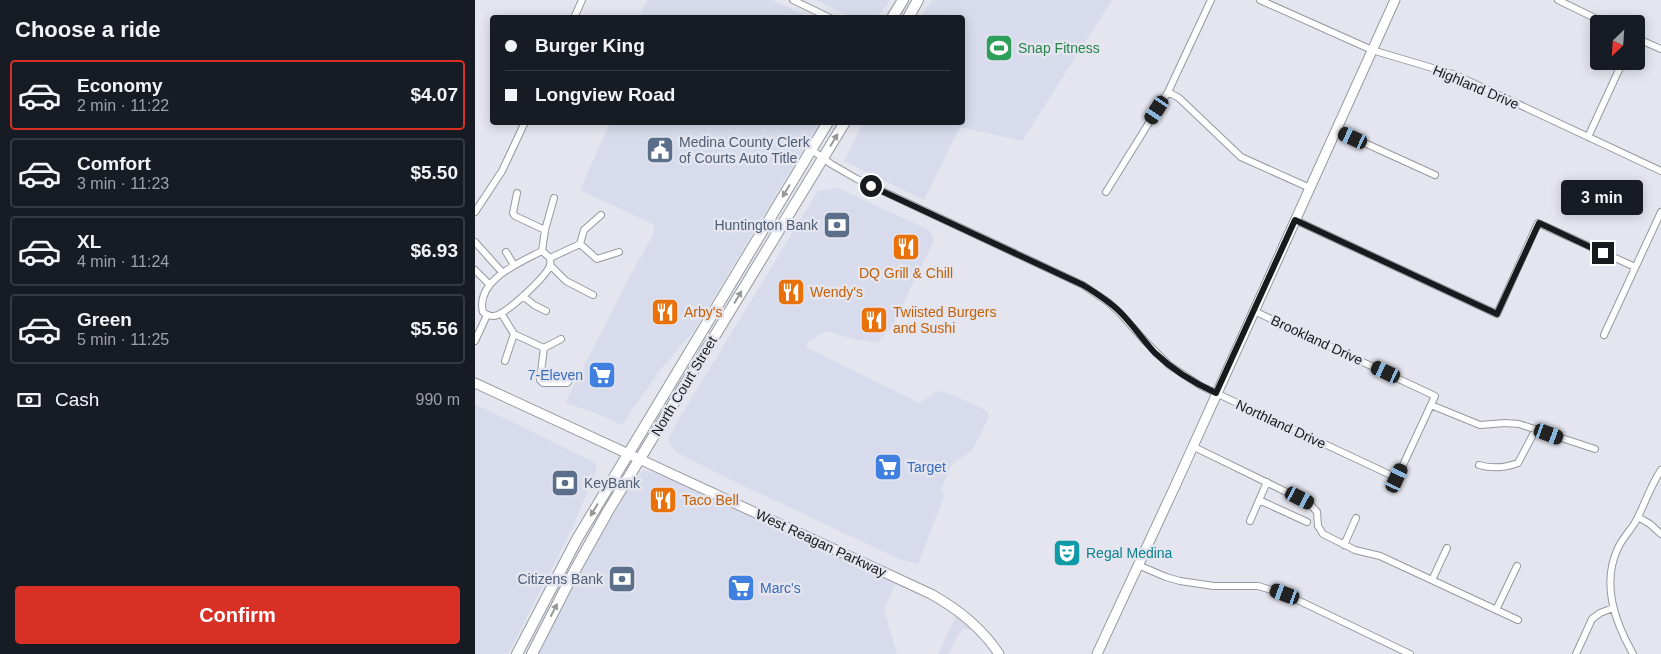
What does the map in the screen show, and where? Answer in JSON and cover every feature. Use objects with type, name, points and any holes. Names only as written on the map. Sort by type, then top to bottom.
[{"type":"main road","points":[[894,15],[903,0]]},
{"type":"main road","points":[[910,15],[918,0]]},
{"type":"main road","name":"North Court Street","points":[[517,654],[577,539],[826,125]]},
{"type":"main road","name":"North Court Street","points":[[532,654],[586,550],[843,125]]},
{"type":"street","points":[[575,15],[582,0]]},
{"type":"street","points":[[793,0],[824,15]]},
{"type":"street","points":[[1105,192],[1168,92],[1211,0]]},
{"type":"street","name":"Highland Drive","points":[[1260,0],[1372,50],[1448,72],[1661,170]]},
{"type":"street","points":[[1097,654],[1395,0]]},
{"type":"street","points":[[1558,0],[1590,16]]},
{"type":"street","points":[[1645,42],[1661,49]]},
{"type":"street","points":[[1588,137],[1619,70]]},
{"type":"street","points":[[1168,92],[1179,98],[1241,157],[1310,188]]},
{"type":"street","points":[[475,212],[502,171],[524,125]]},
{"type":"street","points":[[1336,130],[1435,176]]},
{"type":"street","name":"Northland Drive","points":[[812,150],[857,179],[1083,285],[1120,313],[1145,342],[1169,365],[1186,377],[1397,478],[1431,405]]},
{"type":"street","points":[[517,193],[513,213],[515,216],[545,230]]},
{"type":"street","points":[[554,198],[545,230],[543,251],[566,280],[593,295]]},
{"type":"street","points":[[1604,334],[1661,212]]},
{"type":"street","points":[[543,251],[501,272],[488,283],[478,307],[487,315],[493,316],[501,313],[523,296],[550,262],[580,244],[584,230],[601,215]]},
{"type":"street","points":[[1295,220],[1497,314],[1539,223],[1635,267]]},
{"type":"street","points":[[475,242],[501,272]]},
{"type":"street","points":[[580,244],[597,259],[619,252]]},
{"type":"street","points":[[506,252],[514,265]]},
{"type":"street","points":[[475,270],[488,283]]},
{"type":"street","points":[[523,296],[534,305],[546,311]]},
{"type":"street","name":"Brookland Drive","points":[[1254,311],[1435,396],[1431,405]]},
{"type":"street","points":[[501,313],[514,334],[544,348]]},
{"type":"street","points":[[475,340],[487,315]]},
{"type":"street","points":[[505,361],[514,334]]},
{"type":"street","points":[[544,348],[561,339]]},
{"type":"street","points":[[544,348],[539,380],[543,382],[567,383],[572,377]]},
{"type":"street","name":"West Reagan Parkway","points":[[475,383],[931,594],[960,612],[985,636],[999,654]]},
{"type":"street","points":[[1431,405],[1480,425],[1505,423],[1536,429],[1595,449]]},
{"type":"street","points":[[1479,465],[1502,468],[1518,463],[1536,429]]},
{"type":"street","points":[[1192,446],[1309,503],[1317,512],[1318,526],[1323,534],[1363,553],[1379,556],[1518,620]]},
{"type":"street","points":[[1633,654],[1621,633],[1613,608],[1611,583],[1614,559],[1618,548],[1638,517],[1661,470]]},
{"type":"street","points":[[1250,521],[1267,482]]},
{"type":"street","points":[[1259,500],[1307,522]]},
{"type":"street","points":[[1638,517],[1650,524],[1661,534]]},
{"type":"street","points":[[1344,545],[1356,518]]},
{"type":"street","points":[[1432,580],[1447,548]]},
{"type":"street","points":[[1138,565],[1166,577],[1197,585],[1243,585],[1271,589],[1410,654]]},
{"type":"street","points":[[1496,610],[1517,566]]},
{"type":"street","points":[[1576,654],[1592,619],[1600,613],[1613,608]]},
{"type":"shaded area","points":[[647,0],[772,0],[805,15],[640,15]]},
{"type":"shaded area","points":[[816,0],[890,0],[879,15],[847,15]]},
{"type":"shaded area","points":[[932,0],[1112,0],[1022,141],[960,127],[924,200],[844,161],[862,125],[965,125],[965,15],[921,15]]},
{"type":"shaded area","points":[[609,125],[818,125],[693,332],[660,370],[622,425],[593,412],[565,403],[653,235],[655,225],[580,190]]},
{"type":"shaded area","points":[[838,188],[929,230],[934,240],[892,327],[877,343],[853,339],[827,331],[809,341],[806,347],[920,403],[936,392],[943,391],[982,408],[989,416],[972,451],[952,464],[941,490],[944,496],[918,564],[899,559],[729,479],[676,452],[668,440],[677,422],[818,191]]},
{"type":"shaded area","points":[[475,404],[594,462],[597,468],[572,529],[508,654],[475,654]]},
{"type":"shaded area","points":[[644,470],[669,477],[896,582],[884,610],[897,654],[538,654],[576,578],[635,478]]},
{"type":"shaded area","points":[[957,614],[972,630],[963,629],[949,654],[938,654]]},
{"type":"place","name":"Snap Fitness","points":[[999,48]]},
{"type":"place","name":"Medina County Clerk of Courts Auto Title","points":[[660,150]]},
{"type":"place","name":"Huntington Bank","points":[[837,225]]},
{"type":"place","name":"DQ Grill & Chill","points":[[906,247]]},
{"type":"place","name":"Wendy's","points":[[791,292]]},
{"type":"place","name":"Arby's","points":[[665,312]]},
{"type":"place","name":"Twiisted Burgers and Sushi","points":[[874,320]]},
{"type":"place","name":"7-Eleven","points":[[602,375]]},
{"type":"place","name":"Target","points":[[888,467]]},
{"type":"place","name":"KeyBank","points":[[565,483]]},
{"type":"place","name":"Taco Bell","points":[[663,500]]},
{"type":"place","name":"Regal Medina","points":[[1067,553]]},
{"type":"place","name":"Citizens Bank","points":[[622,579]]},
{"type":"place","name":"Marc's","points":[[741,588]]},
{"type":"route","points":[[871,186],[1083,285],[1108,302],[1120,313],[1135,328],[1145,342],[1169,365],[1201,386],[1216,393],[1295,220],[1497,314],[1539,223],[1603,253]]}]
